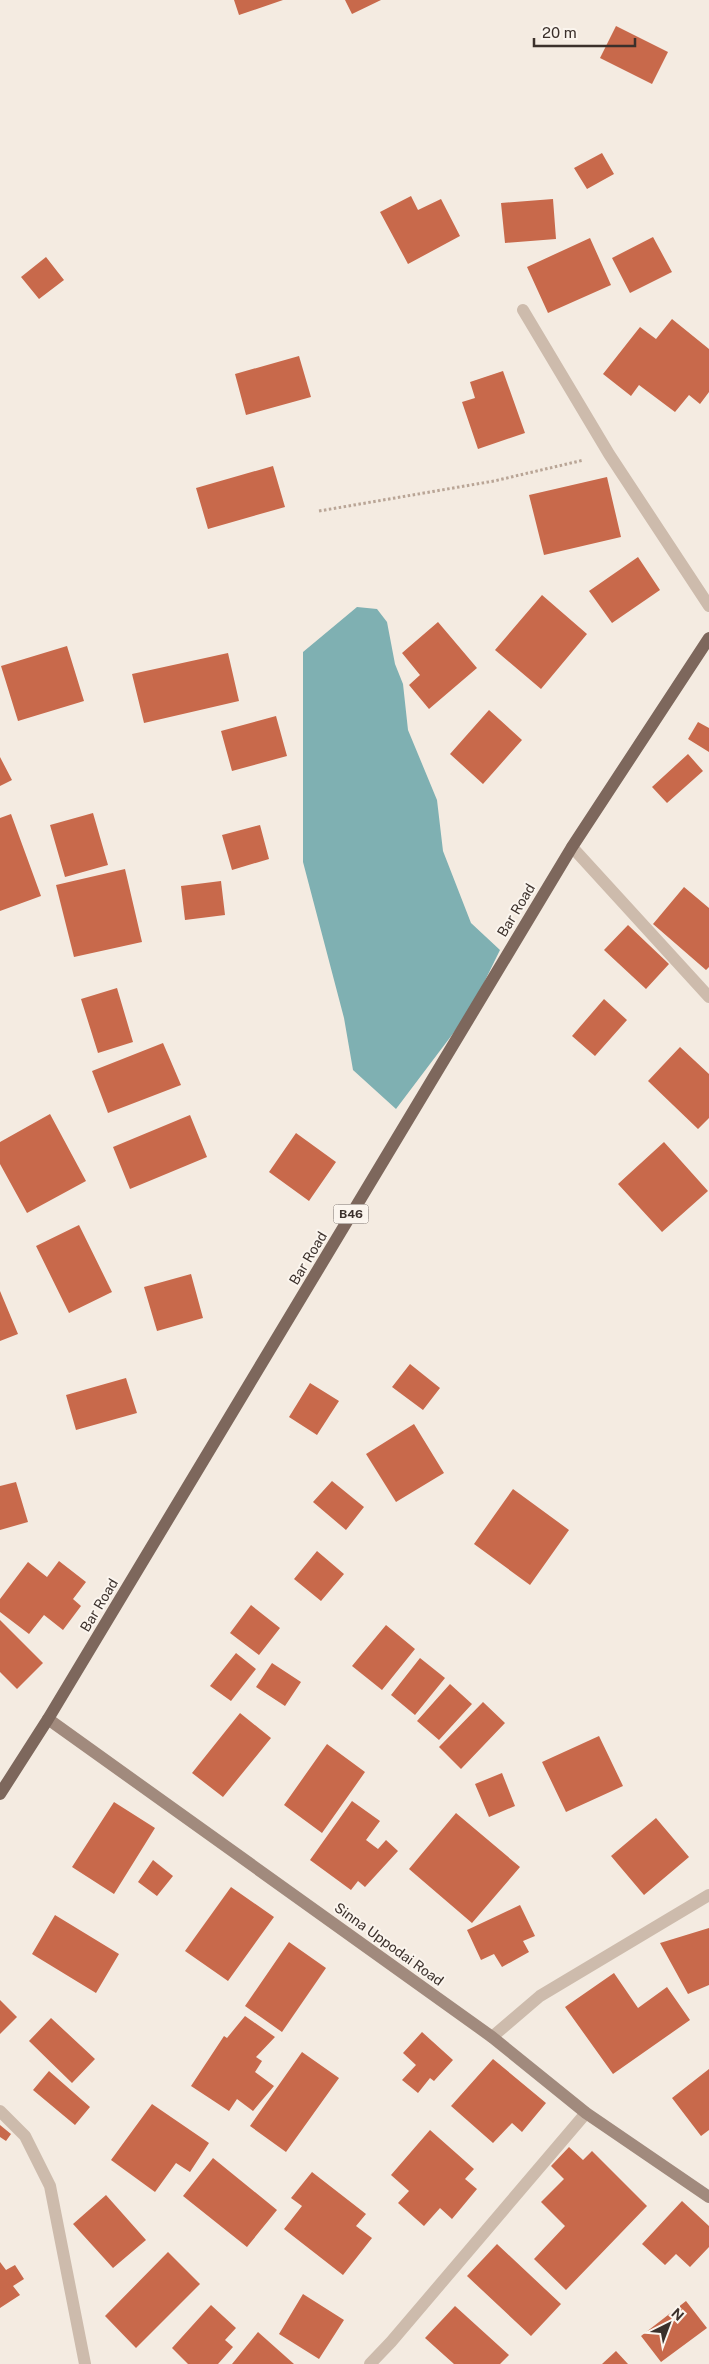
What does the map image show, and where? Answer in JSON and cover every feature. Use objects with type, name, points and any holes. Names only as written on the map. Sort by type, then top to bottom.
[{"type":"main road","name":"Bar Road","points":[[2,1786],[48,1719],[572,847],[709,638]]},
{"type":"street","points":[[523,310],[609,454],[709,606]]},
{"type":"street","points":[[572,847],[709,997]]},
{"type":"street","name":"Sinna Uppodai Road","points":[[48,1719],[492,2036],[586,2113],[709,2198]]},
{"type":"street","points":[[492,2036],[540,1996],[709,1895]]},
{"type":"street","points":[[0,2111],[25,2136],[50,2186],[85,2364]]},
{"type":"street","points":[[370,2364],[391,2342],[586,2113]]},
{"type":"path","points":[[319,510],[494,481],[609,454]]},
{"type":"water","points":[[357,607],[377,609],[387,622],[395,664],[403,684],[408,730],[437,800],[443,851],[471,923],[500,950],[470,1011],[396,1109],[353,1070],[344,1018],[303,862],[303,652]]},
{"type":"building","points":[[234,0],[283,0],[239,15]]},
{"type":"building","points":[[345,0],[381,0],[352,14]]},
{"type":"building","points":[[616,26],[668,52],[652,84],[600,58]]},
{"type":"building","points":[[602,153],[614,174],[587,189],[574,168]]},
{"type":"building","points":[[411,196],[418,210],[441,199],[460,236],[408,264],[380,212]]},
{"type":"building","points":[[553,199],[556,239],[505,243],[501,203]]},
{"type":"building","points":[[653,237],[672,272],[630,293],[612,258]]},
{"type":"building","points":[[590,238],[611,285],[548,313],[527,267]]},
{"type":"building","points":[[46,257],[64,280],[39,299],[21,277]]},
{"type":"building","points":[[672,319],[709,349],[709,392],[700,404],[689,395],[675,412],[639,385],[631,396],[603,374],[640,327],[656,339]]},
{"type":"building","points":[[299,356],[311,397],[246,415],[235,374]]},
{"type":"building","points":[[503,371],[525,433],[478,449],[462,402],[475,398],[470,382]]},
{"type":"building","points":[[273,466],[285,507],[208,529],[196,488]]},
{"type":"building","points":[[607,477],[621,537],[544,555],[529,495]]},
{"type":"building","points":[[638,557],[660,590],[612,623],[589,591]]},
{"type":"building","points":[[542,595],[587,634],[541,689],[495,650]]},
{"type":"building","points":[[438,622],[477,668],[429,709],[409,685],[420,675],[402,653]]},
{"type":"building","points":[[67,646],[84,701],[18,721],[1,666]]},
{"type":"building","points":[[228,653],[239,701],[144,723],[132,674]]},
{"type":"building","points":[[489,710],[522,740],[483,784],[450,754]]},
{"type":"building","points":[[276,716],[287,756],[232,771],[221,731]]},
{"type":"building","points":[[698,722],[709,728],[709,752],[688,739]]},
{"type":"building","points":[[688,754],[703,771],[667,803],[652,787]]},
{"type":"building","points":[[0,757],[12,780],[0,786]]},
{"type":"building","points":[[93,813],[108,865],[65,877],[50,825]]},
{"type":"building","points":[[11,814],[41,896],[0,911],[0,818]]},
{"type":"building","points":[[260,825],[269,859],[232,870],[222,835]]},
{"type":"building","points":[[125,869],[142,942],[74,957],[56,885]]},
{"type":"building","points":[[221,881],[225,915],[185,920],[181,886]]},
{"type":"building","points":[[684,887],[709,908],[709,967],[706,970],[653,924]]},
{"type":"building","points":[[628,925],[669,964],[646,989],[604,950]]},
{"type":"building","points":[[117,988],[133,1042],[98,1053],[81,999]]},
{"type":"building","points":[[604,999],[627,1020],[595,1056],[572,1036]]},
{"type":"building","points":[[163,1043],[181,1085],[108,1113],[92,1071]]},
{"type":"building","points":[[680,1047],[709,1074],[709,1118],[698,1129],[648,1081]]},
{"type":"building","points":[[50,1114],[86,1181],[27,1213],[0,1164],[0,1142]]},
{"type":"building","points":[[190,1115],[207,1157],[130,1189],[113,1147]]},
{"type":"building","points":[[296,1133],[336,1162],[309,1201],[269,1172]]},
{"type":"building","points":[[664,1142],[708,1191],[662,1232],[618,1184]]},
{"type":"building","points":[[79,1225],[112,1292],[69,1313],[36,1246]]},
{"type":"building","points":[[191,1274],[203,1318],[157,1331],[144,1287]]},
{"type":"building","points":[[0,1291],[18,1334],[0,1341]]},
{"type":"building","points":[[410,1364],[440,1388],[423,1410],[392,1387]]},
{"type":"building","points":[[126,1378],[137,1413],[76,1430],[66,1395]]},
{"type":"building","points":[[310,1383],[339,1401],[317,1435],[289,1417]]},
{"type":"building","points":[[414,1424],[444,1473],[396,1502],[366,1454]]},
{"type":"building","points":[[332,1481],[364,1507],[346,1530],[313,1502]]},
{"type":"building","points":[[16,1482],[28,1522],[0,1530],[0,1486]]},
{"type":"building","points":[[513,1489],[569,1530],[530,1585],[474,1544]]},
{"type":"building","points":[[317,1551],[344,1574],[321,1601],[294,1579]]},
{"type":"building","points":[[59,1561],[86,1582],[73,1599],[81,1606],[63,1630],[44,1615],[29,1634],[0,1612],[0,1599],[28,1562],[47,1577]]},
{"type":"building","points":[[251,1605],[280,1628],[259,1655],[230,1633]]},
{"type":"building","points":[[0,1620],[43,1663],[17,1689],[0,1672]]},
{"type":"building","points":[[386,1625],[415,1649],[382,1690],[352,1666]]},
{"type":"building","points":[[236,1653],[256,1669],[231,1701],[210,1686]]},
{"type":"building","points":[[420,1658],[445,1678],[415,1715],[391,1695]]},
{"type":"building","points":[[272,1663],[301,1682],[285,1706],[256,1687]]},
{"type":"building","points":[[450,1684],[472,1704],[439,1740],[417,1721]]},
{"type":"building","points":[[483,1702],[505,1723],[461,1769],[439,1747]]},
{"type":"building","points":[[240,1713],[271,1738],[223,1797],[192,1773]]},
{"type":"building","points":[[599,1736],[623,1786],[566,1812],[542,1762]]},
{"type":"building","points":[[327,1744],[365,1772],[322,1833],[284,1805]]},
{"type":"building","points":[[502,1773],[515,1806],[489,1817],[475,1784]]},
{"type":"building","points":[[352,1801],[380,1821],[366,1840],[378,1849],[386,1840],[398,1851],[365,1887],[358,1881],[351,1890],[310,1860]]},
{"type":"building","points":[[114,1802],[155,1828],[114,1894],[72,1867]]},
{"type":"building","points":[[456,1813],[520,1867],[472,1923],[409,1869]]},
{"type":"building","points":[[656,1818],[689,1857],[644,1895],[611,1856]]},
{"type":"building","points":[[153,1860],[173,1876],[157,1896],[138,1882]]},
{"type":"building","points":[[231,1887],[274,1917],[228,1981],[185,1951]]},
{"type":"building","points":[[520,1905],[535,1936],[523,1941],[529,1952],[502,1967],[494,1954],[481,1960],[467,1930]]},
{"type":"building","points":[[55,1915],[119,1954],[96,1993],[32,1954]]},
{"type":"building","points":[[709,1928],[709,1985],[688,1994],[660,1943]]},
{"type":"building","points":[[289,1942],[326,1968],[282,2032],[245,2006]]},
{"type":"building","points":[[614,1973],[638,2008],[667,1987],[690,2020],[613,2074],[565,2007]]},
{"type":"building","points":[[0,2000],[17,2017],[0,2034]]},
{"type":"building","points":[[245,2016],[275,2037],[256,2057],[262,2061],[255,2072],[274,2086],[253,2111],[237,2099],[229,2111],[191,2086],[224,2036],[227,2038]]},
{"type":"building","points":[[51,2018],[95,2059],[72,2083],[29,2041]]},
{"type":"building","points":[[422,2032],[453,2060],[434,2081],[430,2078],[418,2093],[402,2080],[416,2065],[403,2053]]},
{"type":"building","points":[[302,2052],[339,2078],[286,2152],[250,2126]]},
{"type":"building","points":[[493,2059],[546,2103],[522,2132],[512,2123],[493,2143],[451,2106]]},
{"type":"building","points":[[709,2069],[709,2130],[701,2136],[672,2098]]},
{"type":"building","points":[[49,2071],[90,2107],[75,2125],[33,2090]]},
{"type":"building","points":[[152,2104],[209,2143],[190,2172],[176,2163],[155,2192],[111,2160]]},
{"type":"building","points":[[0,2125],[11,2134],[6,2141],[0,2137]]},
{"type":"building","points":[[430,2130],[474,2169],[465,2179],[477,2189],[452,2219],[440,2208],[424,2226],[398,2203],[409,2191],[391,2175]]},
{"type":"building","points":[[569,2147],[583,2160],[592,2151],[647,2206],[566,2290],[534,2259],[565,2226],[541,2202],[564,2179],[551,2166]]},
{"type":"building","points":[[213,2158],[277,2210],[247,2247],[183,2196]]},
{"type":"building","points":[[312,2172],[366,2214],[356,2226],[372,2238],[343,2275],[284,2229],[302,2206],[291,2198]]},
{"type":"building","points":[[106,2195],[146,2240],[113,2268],[73,2224]]},
{"type":"building","points":[[682,2201],[709,2226],[709,2247],[690,2267],[676,2254],[665,2265],[642,2244]]},
{"type":"building","points":[[497,2244],[561,2304],[531,2336],[467,2276]]},
{"type":"building","points":[[168,2252],[200,2284],[136,2348],[105,2316]]},
{"type":"building","points":[[0,2262],[6,2270],[15,2265],[24,2279],[13,2286],[20,2295],[0,2308]]},
{"type":"building","points":[[303,2294],[344,2320],[319,2359],[279,2334]]},
{"type":"building","points":[[686,2301],[707,2328],[661,2362],[641,2336]]},
{"type":"building","points":[[211,2305],[236,2328],[225,2340],[233,2347],[218,2364],[188,2364],[172,2348]]},
{"type":"building","points":[[455,2306],[509,2355],[500,2364],[454,2364],[425,2338]]},
{"type":"building","points":[[258,2332],[294,2364],[232,2364]]},
{"type":"building","points":[[616,2351],[628,2364],[602,2364]]}]
